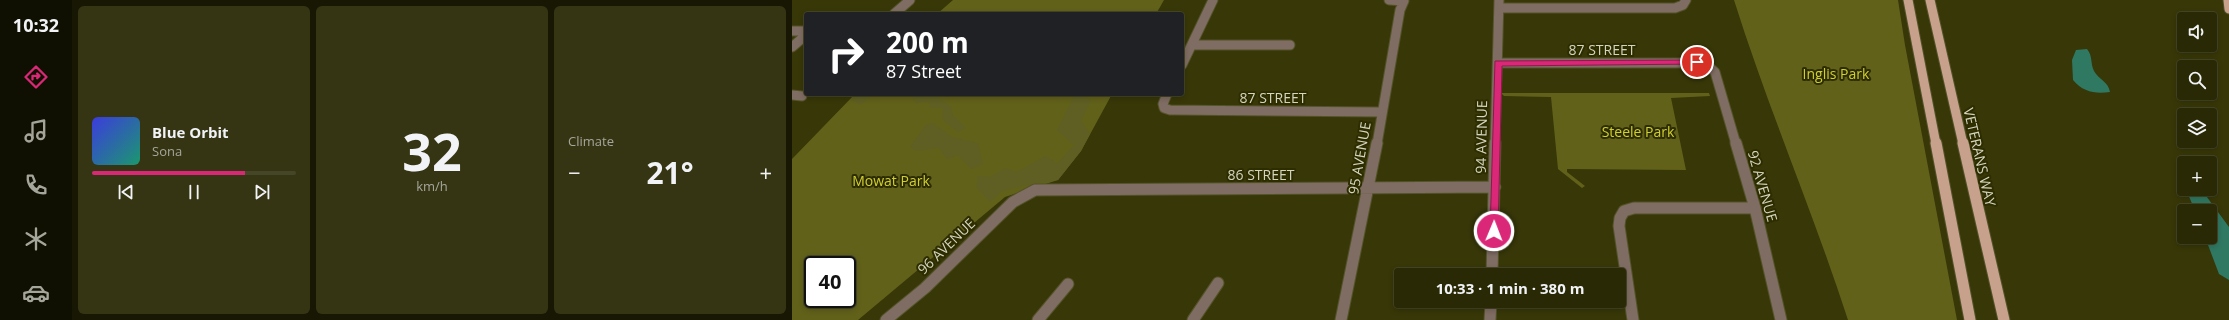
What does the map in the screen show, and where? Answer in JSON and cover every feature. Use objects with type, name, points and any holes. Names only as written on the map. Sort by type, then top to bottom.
[{"type":"main road","points":[[1908,0],[1970,320]]},
{"type":"main road","name":"VETERANS WAY","points":[[1930,0],[2004,320]]},
{"type":"main road","points":[[2228,0],[2229,9]]},
{"type":"street","points":[[896,12],[910,0]]},
{"type":"street","points":[[1184,61],[1213,0]]},
{"type":"street","points":[[1390,0],[1404,1]]},
{"type":"street","name":"95 AVENUE","points":[[1341,320],[1369,188],[1381,112],[1400,10],[1404,1]]},
{"type":"street","points":[[1499,4],[1594,4],[1675,8],[1684,3]]},
{"type":"street","name":"94 AVENUE","points":[[1492,268],[1499,4]]},
{"type":"street","points":[[792,31],[804,31]]},
{"type":"street","points":[[792,47],[804,37]]},
{"type":"street","points":[[1192,45],[1290,45]]},
{"type":"street","name":"87 STREET","points":[[1498,63],[1707,64]]},
{"type":"street","name":"92 AVENUE","points":[[1707,64],[1715,72],[1755,208],[1781,320]]},
{"type":"street","name":"87 STREET","points":[[1166,96],[1163,104],[1164,108],[1174,110],[1381,112]]},
{"type":"street","name":"86 STREET","points":[[1027,192],[1041,190],[1494,187]]},
{"type":"street","name":"96 AVENUE","points":[[886,320],[925,288],[1013,202],[1027,192]]},
{"type":"street","points":[[1632,320],[1619,226],[1621,215],[1627,209],[1755,208]]},
{"type":"street","points":[[1193,320],[1218,283]]},
{"type":"street","points":[[1038,320],[1068,284]]},
{"type":"street","points":[[1490,320],[1491,308]]},
{"type":"green space","points":[[953,0],[1164,0],[1157,12],[939,12]]},
{"type":"green space","name":"Inglis Park","points":[[1734,0],[1898,0],[1905,45],[1957,320],[1848,320],[1761,80]]},
{"type":"green space","name":"Steele Park","points":[[1501,93],[1709,93],[1710,96],[1671,98],[1686,170],[1567,169],[1567,172],[1585,186],[1582,188],[1558,169],[1551,97],[1504,96]]},
{"type":"green space","name":"Mowat Park","points":[[853,96],[1111,96],[1081,151],[1058,180],[1005,197],[858,320],[792,320],[792,159]]},
{"type":"shaded area","points":[[2087,49],[2090,54],[2094,71],[2107,85],[2110,92],[2099,93],[2085,90],[2073,80],[2072,60],[2076,50]]},
{"type":"shaded area","points":[[853,96],[871,96],[860,105],[851,99]]},
{"type":"shaded area","points":[[911,96],[936,96],[951,106],[953,115],[966,128],[958,132],[943,120],[942,108],[930,108],[930,102],[916,103]]},
{"type":"shaded area","points":[[1074,96],[1080,96],[1091,100],[1081,121],[1090,134],[1081,151],[1058,180],[1026,185],[1002,191],[990,202],[976,187],[978,176],[990,177],[1005,168],[1017,172],[1045,156],[1058,163],[1074,145],[1057,130]]},
{"type":"shaded area","points":[[933,123],[952,137],[978,143],[983,164],[971,169],[958,155],[947,159],[939,148],[916,151],[910,147],[926,125]]},
{"type":"shaded area","points":[[2189,196],[2206,196],[2212,204],[2192,204]]},
{"type":"shaded area","points":[[2217,211],[2229,227],[2229,280],[2219,274],[2208,244],[2217,244]]},
{"type":"route","points":[[1494,231],[1498,63],[1697,62]]}]
